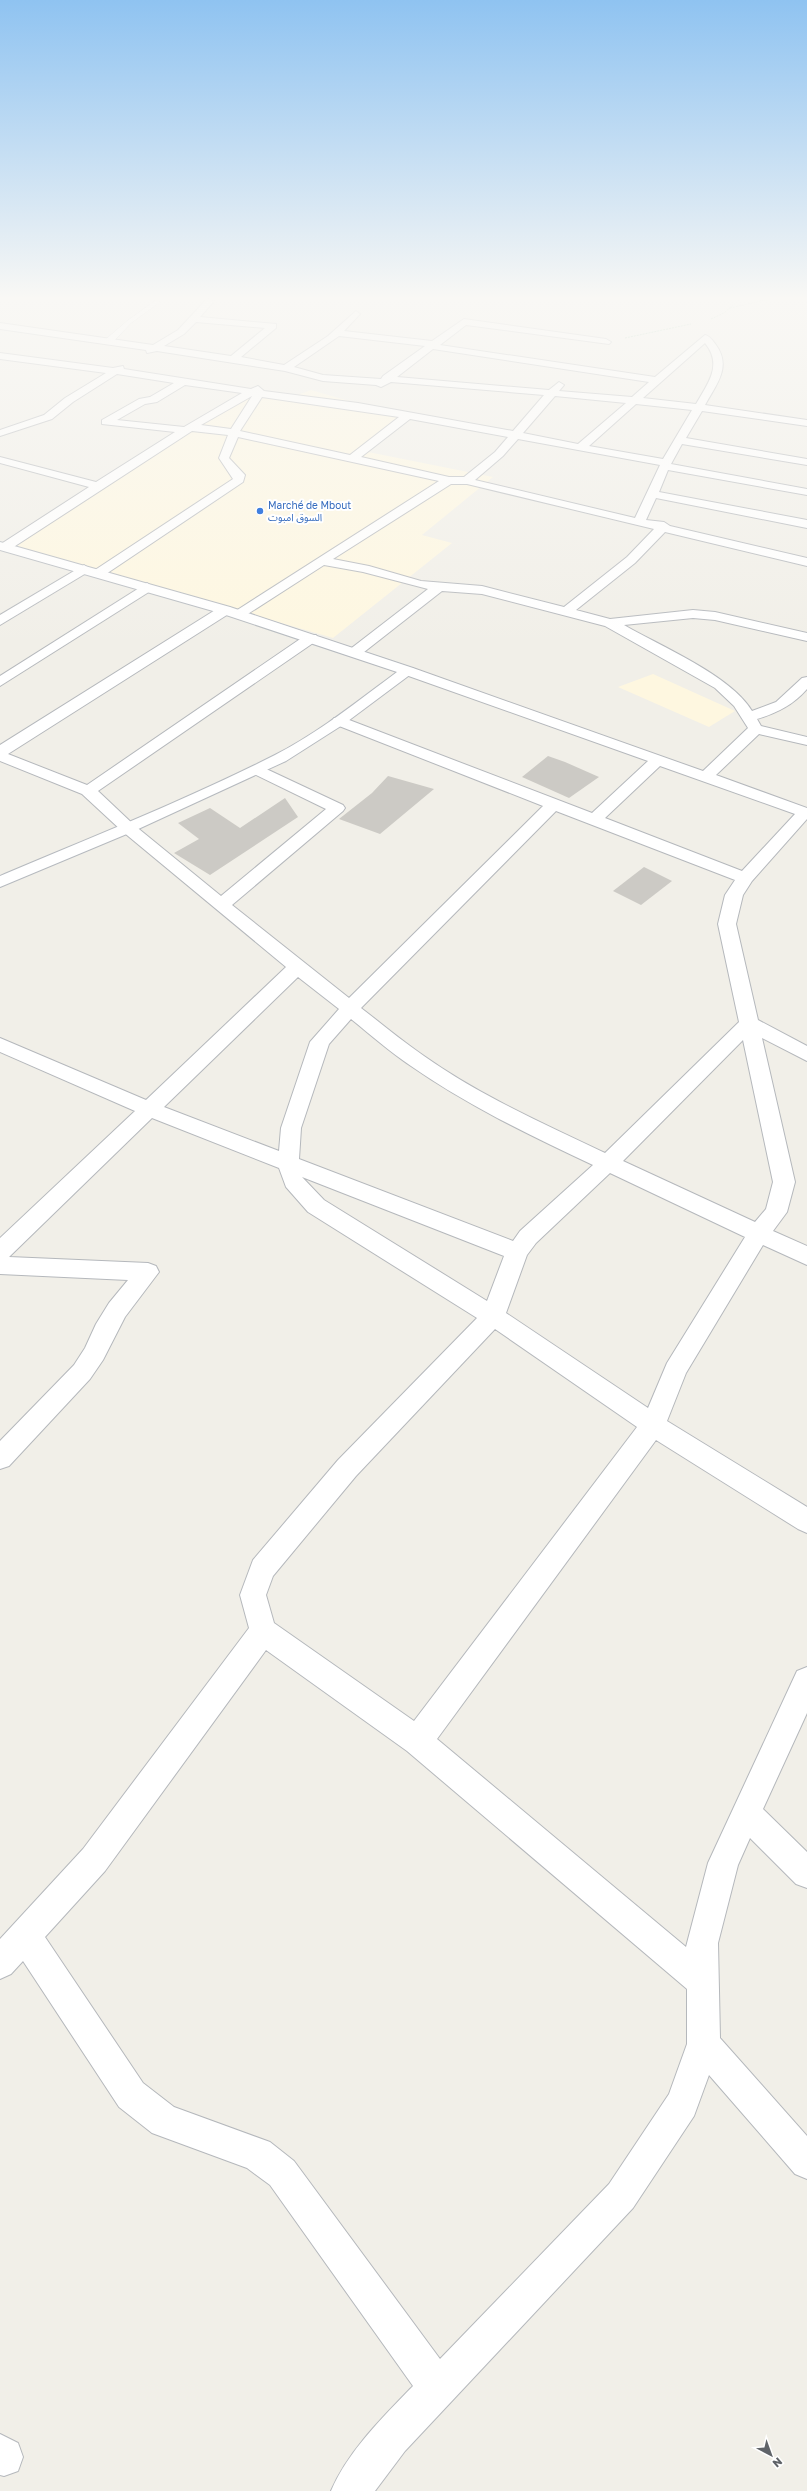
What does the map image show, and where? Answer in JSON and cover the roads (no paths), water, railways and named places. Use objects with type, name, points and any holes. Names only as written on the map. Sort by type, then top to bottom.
[{"type":"street","points":[[0,433],[50,415]]},
{"type":"street","points":[[118,415],[106,422],[234,433],[449,480],[467,481],[640,520],[807,562]]},
{"type":"street","points":[[4,550],[96,485],[186,428],[210,415]]},
{"type":"street","points":[[99,573],[239,480],[239,475],[230,467],[224,458],[234,433],[244,415]]},
{"type":"street","points":[[352,459],[408,415]]},
{"type":"street","points":[[409,415],[517,434],[807,492]]},
{"type":"street","points":[[467,481],[499,454],[533,415]]},
{"type":"street","points":[[581,447],[618,415]]},
{"type":"street","points":[[640,520],[653,494],[665,464],[693,415]]},
{"type":"street","points":[[762,415],[807,423]]},
{"type":"street","points":[[678,440],[807,462]]},
{"type":"street","points":[[0,460],[96,485]]},
{"type":"street","points":[[0,752],[232,612],[322,561],[449,480]]},
{"type":"street","points":[[653,494],[807,524]]},
{"type":"street","points":[[567,611],[631,560],[664,526]]},
{"type":"street","points":[[4,550],[99,573],[232,612],[354,652],[705,777],[803,807],[745,878],[734,895],[727,924],[784,1182],[776,1212],[760,1233],[675,1370],[653,1425],[417,1741]]},
{"type":"street","points":[[322,561],[365,569],[409,583],[482,590],[610,623],[720,685],[740,703],[752,723],[807,741]]},
{"type":"street","points":[[0,621],[84,569]]},
{"type":"street","points":[[354,652],[440,586]]},
{"type":"street","points":[[0,682],[147,587]]},
{"type":"street","points":[[610,623],[693,614],[715,616],[807,637]]},
{"type":"street","points":[[88,791],[312,638]]},
{"type":"street","points":[[0,882],[128,828],[256,770],[303,745],[339,722],[408,671]]},
{"type":"street","points":[[705,777],[752,723],[774,709],[787,703],[807,681]]},
{"type":"street","points":[[339,722],[745,878]]},
{"type":"street","points":[[0,756],[88,791],[128,828],[297,968],[417,1061],[452,1083],[535,1129],[609,1162],[807,1256]]},
{"type":"street","points":[[594,820],[658,759]]},
{"type":"street","points":[[221,905],[337,808],[256,770]]},
{"type":"street","points":[[554,804],[350,1008],[320,1042],[291,1128],[288,1163],[293,1181],[316,1206],[493,1316],[653,1425],[807,1521]]},
{"type":"street","points":[[0,1252],[297,968]]},
{"type":"street","points":[[748,1023],[807,1054]]},
{"type":"street","points":[[703,1982],[417,1741],[263,1631],[253,1595],[262,1569],[347,1468],[493,1316],[517,1252],[528,1237],[609,1162],[748,1023]]},
{"type":"street","points":[[0,1044],[149,1109],[517,1252]]},
{"type":"street","points":[[0,1265],[148,1272],[116,1310],[104,1331],[95,1353],[82,1372],[0,1458]]},
{"type":"street","points":[[0,1962],[94,1860],[263,1631]]},
{"type":"street","points":[[351,2491],[391,2437],[437,2387],[621,2196],[682,2104],[704,2044],[702,1943],[708,1913],[723,1863],[807,1681]]},
{"type":"street","points":[[746,1812],[807,1872]]},
{"type":"street","points":[[25,1935],[131,2095],[164,2121],[258,2154],[282,2173],[437,2387]]},
{"type":"street","points":[[704,2044],[807,2162]]},
{"type":"place","name":"Marché de Mbout السوق امبوت","points":[[260,511]]}]
